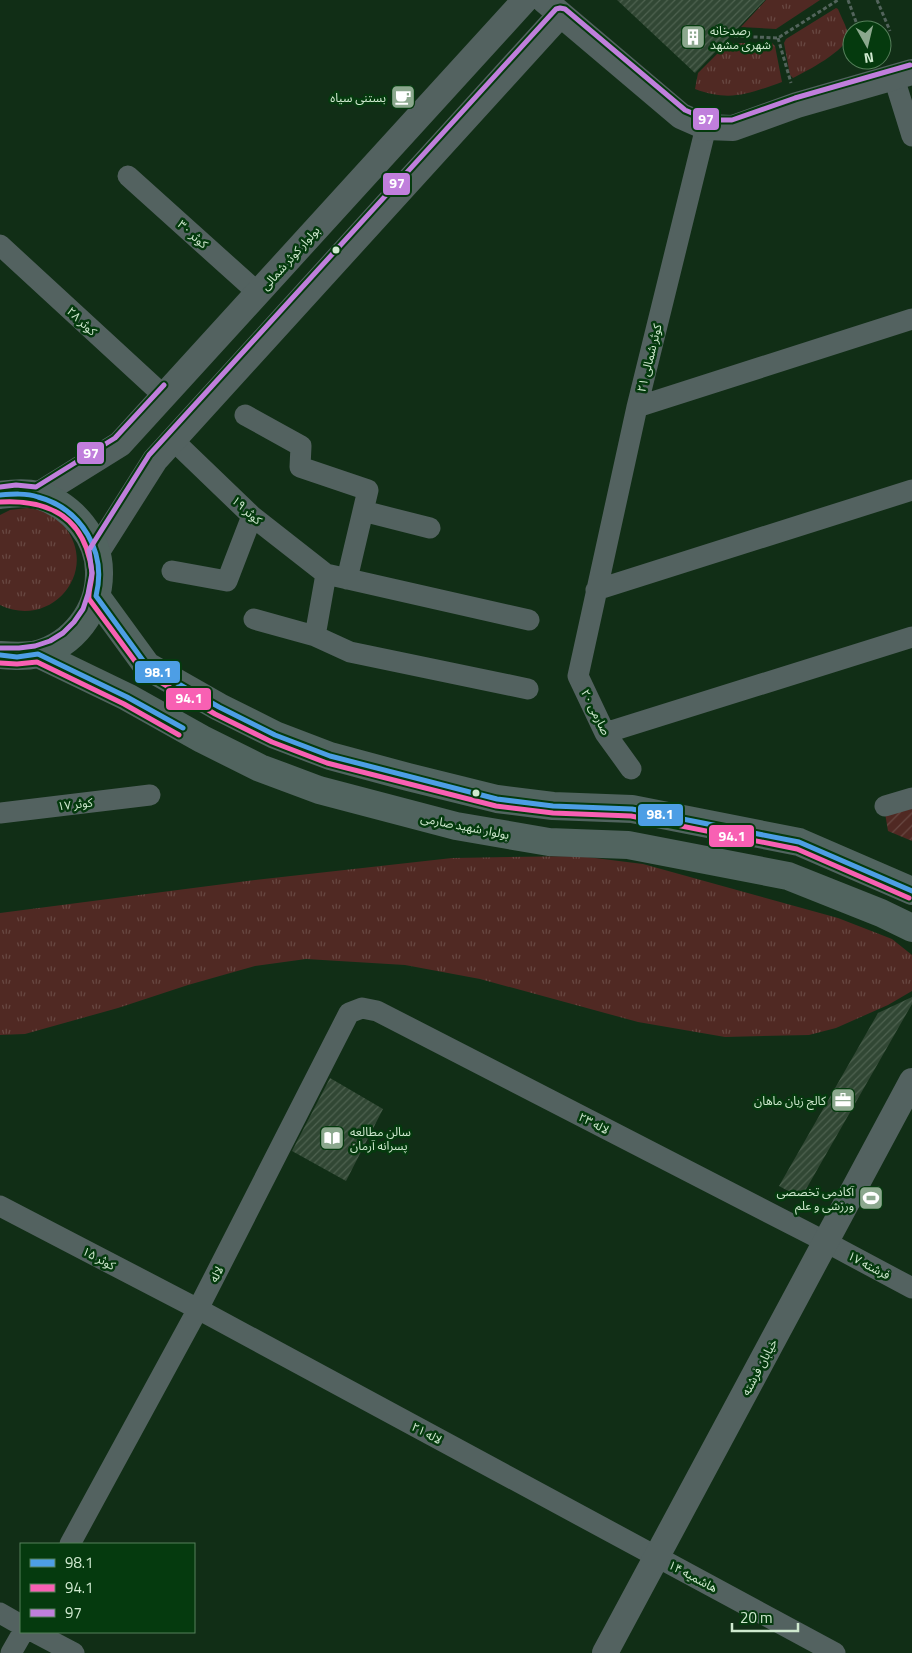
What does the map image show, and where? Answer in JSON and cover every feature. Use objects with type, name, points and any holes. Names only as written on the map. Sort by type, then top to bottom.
[{"type":"main road","points":[[0,495],[16,492],[38,495],[58,503],[75,516],[88,533],[96,553],[99,574],[96,596],[88,616],[75,633],[58,646],[38,654],[17,657],[0,654]]},
{"type":"main road","points":[[96,596],[147,666],[219,707],[275,735],[330,756],[497,799],[553,806],[632,809],[800,842],[912,890]]},
{"type":"main road","name":"بولوار شهید صارمی","points":[[38,654],[127,696],[202,739],[260,768],[319,790],[456,826],[549,842],[628,845],[788,876],[881,913],[912,928]]},
{"type":"street","name":"بولوار کوثر شمالی","points":[[38,495],[120,444],[525,0]]},
{"type":"street","points":[[96,553],[155,460],[552,7],[681,116],[706,127],[732,128],[797,105],[903,75],[912,136]]},
{"type":"street","name":"کوثر شمالی ۲۱","points":[[596,590],[637,407],[706,127]]},
{"type":"street","name":"کوثر ۳۰","points":[[128,176],[258,293]]},
{"type":"street","name":"کوثر ۲۸","points":[[0,245],[164,396]]},
{"type":"street","points":[[637,407],[912,319]]},
{"type":"street","points":[[245,415],[301,446],[300,467],[368,490],[347,579]]},
{"type":"street","name":"کوثر ۱۹","points":[[173,440],[252,516],[326,574]]},
{"type":"street","points":[[596,590],[912,490]]},
{"type":"street","points":[[363,511],[430,528]]},
{"type":"street","points":[[172,570],[227,581],[252,516]]},
{"type":"street","points":[[315,636],[326,574],[529,620]]},
{"type":"street","name":"صارمی ۲۰","points":[[596,590],[578,676],[606,733],[631,769]]},
{"type":"street","points":[[254,619],[315,636],[350,652],[528,690]]},
{"type":"street","points":[[606,733],[912,637]]},
{"type":"street","name":"کوثر ۱۷","points":[[0,813],[150,795]]},
{"type":"street","points":[[885,806],[912,798]]},
{"type":"street","name":"لاله ۲۳","points":[[362,1008],[377,1011],[826,1242]]},
{"type":"street","name":"لاله","points":[[71,1543],[198,1309],[349,1013],[362,1008]]},
{"type":"street","name":"خیابان فرشته","points":[[605,1653],[912,1081]]},
{"type":"street","name":"کوثر ۱۵","points":[[0,1206],[198,1309]]},
{"type":"street","name":"فرشته ۱۷","points":[[826,1242],[912,1288]]},
{"type":"street","name":"لاله ۲۱","points":[[198,1309],[657,1557]]},
{"type":"street","name":"هاشمیه ۱۴","points":[[657,1557],[835,1653]]},
{"type":"street","points":[[0,1613],[20,1623]]},
{"type":"street","points":[[11,1653],[22,1633]]},
{"type":"street","points":[[36,1633],[74,1653]]},
{"type":"path","points":[[734,36],[778,38],[838,0]]},
{"type":"path","points":[[848,0],[855,20]]},
{"type":"path","points":[[877,0],[885,20]]},
{"type":"path","points":[[778,38],[797,105]]},
{"type":"green space","points":[[766,0],[820,0],[776,29],[741,27]]},
{"type":"green space","points":[[836,8],[838,9],[842,20],[842,46],[825,60],[793,78],[790,75],[784,43],[786,39]]},
{"type":"green space","points":[[728,43],[772,43],[775,46],[782,82],[749,93],[729,96],[695,89],[698,73]]},
{"type":"green space","points":[[27,508],[48,514],[64,526],[74,543],[77,561],[73,577],[65,592],[52,603],[37,610],[19,611],[0,605],[0,515],[10,510]]},
{"type":"green space","points":[[912,805],[912,841],[888,831],[885,813]]},
{"type":"green space","points":[[579,856],[643,864],[838,918],[892,939],[912,955],[912,991],[888,1005],[836,1028],[809,1035],[725,1037],[638,1022],[480,979],[405,965],[306,959],[255,966],[25,1034],[0,1035],[0,913],[255,880],[452,858]]},
{"type":"building","name":"رصدخانه شهری مشهد","points":[[617,0],[765,0],[695,73]]},
{"type":"building","name":"کالج زبان ماهان","points":[[912,997],[912,1004],[801,1198],[779,1186],[878,1013]]},
{"type":"building","name":"سالن مطالعه پسرانه آرمان","points":[[330,1078],[383,1109],[346,1181],[292,1151]]},
{"type":"transit line","name":"97","points":[[0,648],[35,646],[50,641],[63,633],[74,622],[83,609],[88,594],[92,573],[89,550],[149,455],[556,9],[565,9],[685,110],[708,120],[732,120],[795,98],[910,65]]},
{"type":"transit line","name":"97","points":[[0,487],[16,485],[36,487],[115,438],[164,385]]},
{"type":"transit line","name":"98.1","points":[[0,495],[24,494],[38,497],[54,503],[79,522],[88,534],[98,564],[96,596],[147,666],[219,707],[275,735],[330,756],[497,799],[553,806],[632,809],[799,842],[912,891]]},
{"type":"transit line","name":"94.1","points":[[0,502],[35,504],[63,516],[74,526],[88,554],[92,573],[89,599],[143,672],[215,714],[272,742],[327,763],[496,806],[553,813],[631,816],[797,849],[909,898]]},
{"type":"transit line","name":"98.1","points":[[0,655],[17,657],[38,654],[127,697],[183,728]]},
{"type":"transit line","name":"94.1","points":[[0,663],[37,662],[124,704],[179,735]]},
{"type":"place","name":"رصدخانه شهری مشهد","points":[[693,37]]},
{"type":"place","name":"بستنی سیاه","points":[[403,97]]},
{"type":"place","name":"کالج زبان ماهان","points":[[843,1100]]},
{"type":"place","name":"سالن مطالعه پسرانه آرمان","points":[[332,1138]]},
{"type":"place","name":"آکادمی تخصصی ورزشی و علم","points":[[871,1198]]}]
